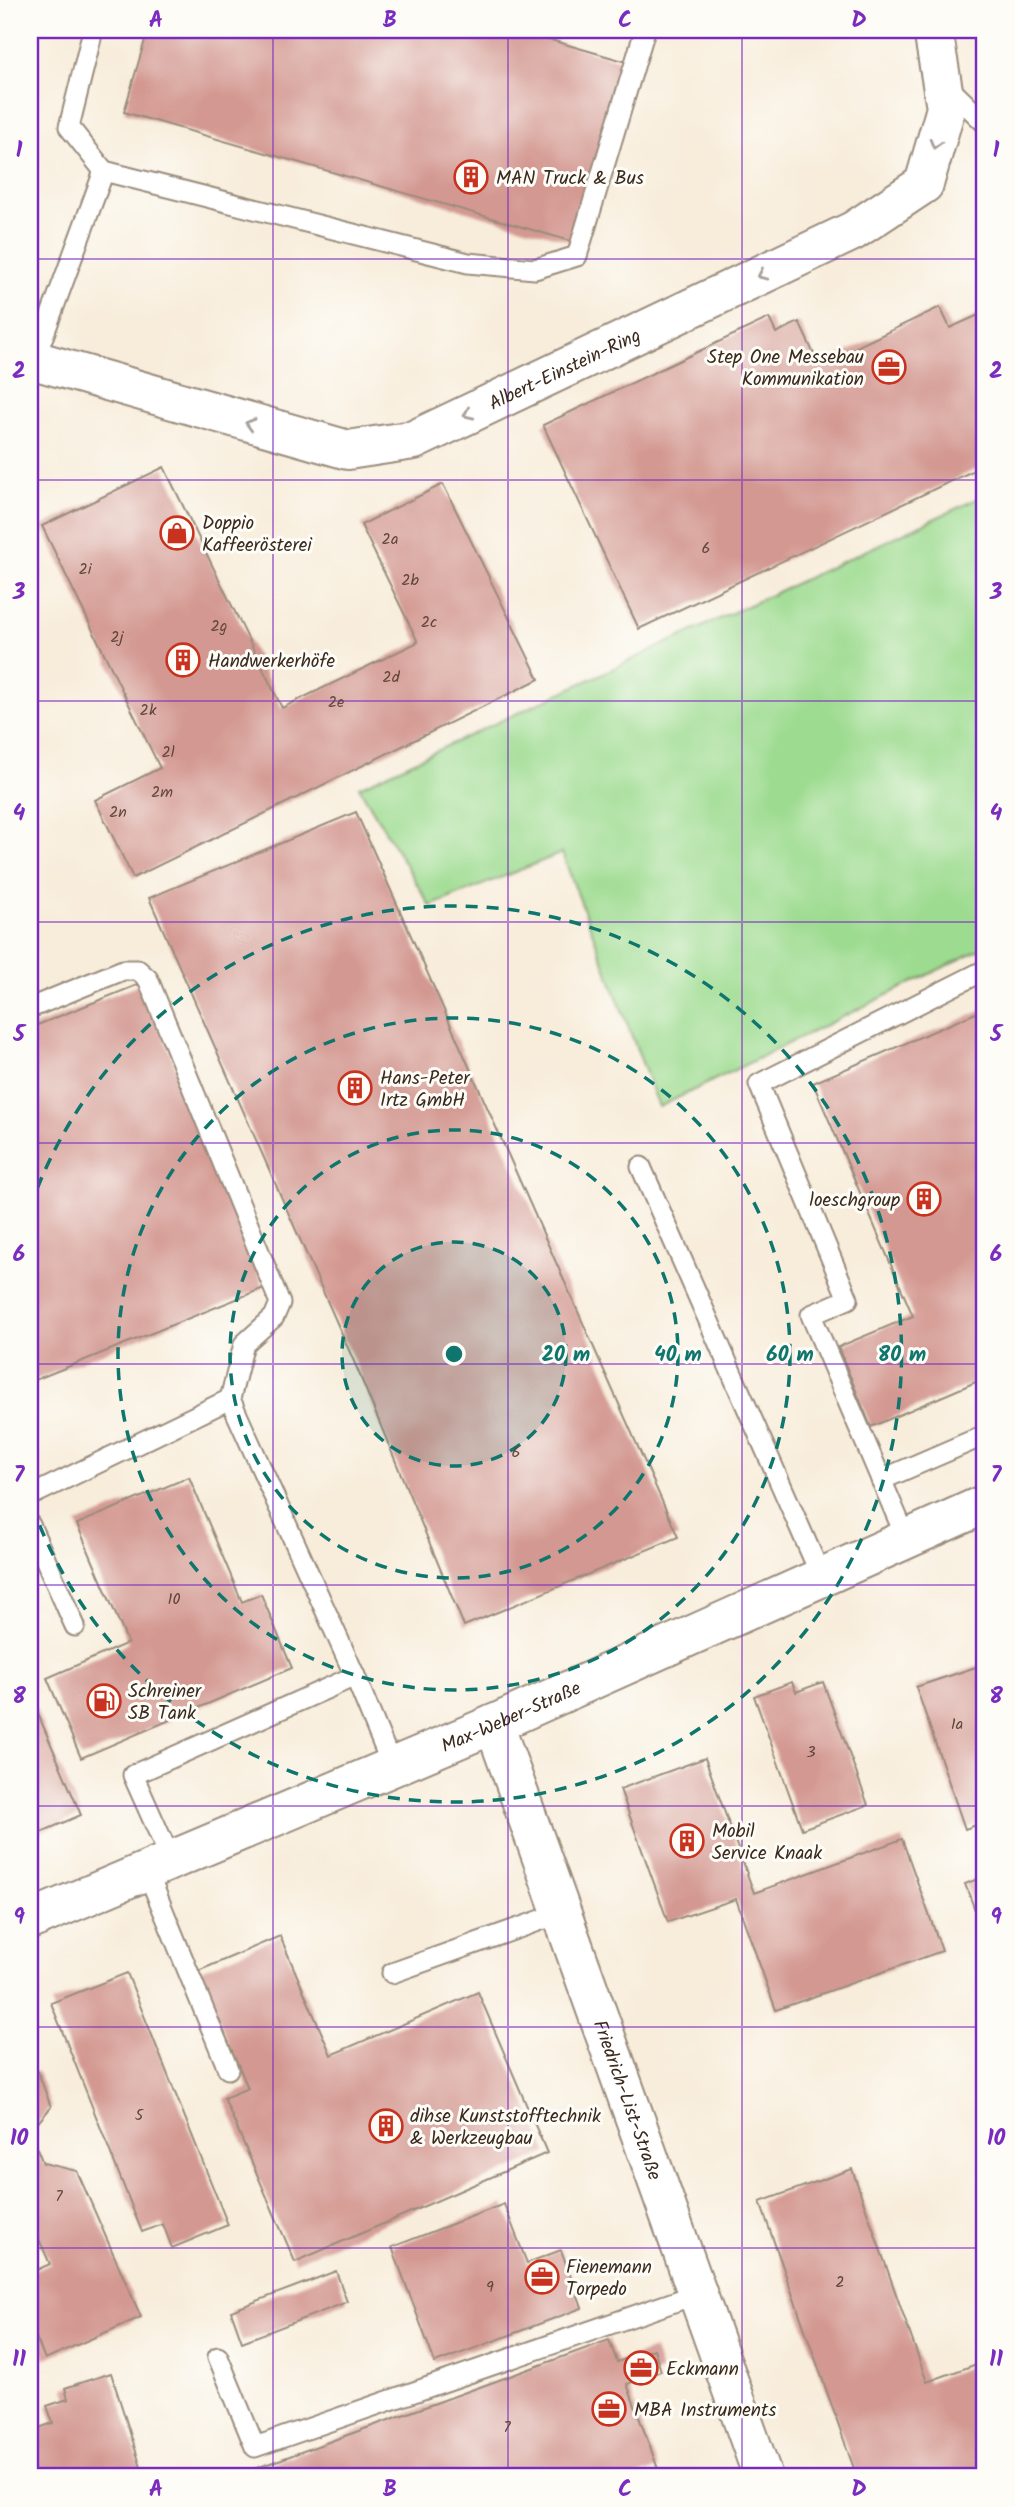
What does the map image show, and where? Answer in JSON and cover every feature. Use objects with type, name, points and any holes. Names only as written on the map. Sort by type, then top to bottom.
[{"type":"street","name":"Albert-Einstein-Ring","points":[[32,360],[348,450],[414,440],[853,231],[924,184],[946,108],[933,30]]},
{"type":"street","name":"Max-Weber-Straße","points":[[30,1920],[494,1724],[985,1504]]},
{"type":"street","name":"Friedrich-List-Straße","points":[[494,1724],[763,2477]]},
{"type":"lane","points":[[93,30],[69,127],[104,171],[468,263],[534,269],[577,256],[645,30]]},
{"type":"lane","points":[[941,81],[985,123]]},
{"type":"lane","points":[[32,360],[104,171]]},
{"type":"lane","points":[[30,1008],[122,970],[138,970],[148,979],[280,1303],[274,1317],[243,1344],[230,1399],[355,1676],[392,1766]]},
{"type":"lane","points":[[907,1540],[811,1315],[848,1299],[759,1084],[985,970]]},
{"type":"lane","points":[[641,1167],[822,1578]]},
{"type":"lane","points":[[30,1496],[230,1399]]},
{"type":"lane","points":[[881,1480],[985,1435]]},
{"type":"lane","points":[[30,1525],[75,1626]]},
{"type":"lane","points":[[228,2069],[159,1866],[134,1775],[355,1676]]},
{"type":"lane","points":[[392,1973],[561,1913]]},
{"type":"lane","points":[[218,2357],[255,2447],[697,2294]]},
{"type":"green space","points":[[985,495],[985,947],[659,1107],[562,853],[430,906],[359,787]]},
{"type":"building","name":"MAN Truck & Bus","points":[[148,30],[516,30],[627,62],[574,242],[124,112]]},
{"type":"building","points":[[940,307],[950,328],[985,312],[985,465],[639,629],[543,425],[769,318],[776,333],[799,322],[819,365]]},
{"type":"building","name":"Handwerkerhöfe","points":[[164,467],[282,708],[418,642],[361,525],[443,484],[539,679],[133,878],[95,800],[160,768],[42,526]]},
{"type":"building","name":"Hans-Peter Irtz GmbH","points":[[356,812],[678,1537],[464,1626],[356,1366],[149,898]]},
{"type":"building","points":[[142,983],[264,1288],[30,1382],[30,1028]]},
{"type":"building","name":"loeschgroup","points":[[985,1009],[985,1378],[871,1427],[838,1347],[913,1316],[813,1083]]},
{"type":"building","points":[[189,1477],[242,1602],[261,1594],[292,1668],[81,1758],[47,1678],[128,1643],[77,1524]]},
{"type":"building","points":[[985,1664],[985,1822],[965,1829],[916,1687]]},
{"type":"building","points":[[792,1682],[796,1692],[823,1682],[868,1805],[802,1829],[754,1696]]},
{"type":"building","points":[[30,1695],[81,1815],[30,1837]]},
{"type":"building","points":[[705,1758],[754,1893],[902,1839],[942,1951],[776,2010],[736,1899],[668,1922],[620,1789]]},
{"type":"building","points":[[985,1876],[985,1936],[965,1884]]},
{"type":"building","name":"dihse Kunststofftechnik & Werkzeugbau","points":[[280,1936],[331,2055],[478,1992],[547,2153],[295,2262],[224,2098],[248,2088],[198,1971]]},
{"type":"building","points":[[127,1973],[228,2225],[172,2248],[163,2224],[142,2232],[51,2003]]},
{"type":"building","points":[[30,2071],[38,2072],[51,2107],[30,2132]]},
{"type":"building","points":[[30,2132],[43,2163],[77,2171],[141,2317],[45,2359],[30,2323],[30,2273],[50,2264],[30,2219]]},
{"type":"building","points":[[852,2169],[927,2382],[985,2361],[985,2477],[857,2477],[760,2202]]},
{"type":"building","points":[[504,2204],[527,2263],[561,2250],[582,2308],[435,2363],[392,2247]]},
{"type":"building","points":[[336,2271],[347,2302],[242,2342],[231,2311]]},
{"type":"building","points":[[609,2340],[617,2362],[654,2349],[661,2371],[627,2384],[658,2469],[634,2477],[586,2477],[584,2469],[561,2477],[232,2477]]},
{"type":"building","points":[[111,2373],[144,2477],[30,2477],[30,2431],[53,2423],[47,2406],[68,2399],[65,2388]]},
{"type":"place","name":"MAN Truck & Bus","points":[[471,177]]},
{"type":"place","name":"Step One Messebau Kommunikation","points":[[889,367]]},
{"type":"place","name":"Doppio Kaffeerösterei","points":[[177,533]]},
{"type":"place","name":"Handwerkerhöfe","points":[[183,660]]},
{"type":"place","name":"Hans-Peter Irtz GmbH","points":[[355,1088]]},
{"type":"place","name":"loeschgroup","points":[[924,1199]]},
{"type":"place","name":"Schreiner SB Tank","points":[[104,1701]]},
{"type":"place","name":"Mobil Service Knaak","points":[[687,1841]]},
{"type":"place","name":"dihse Kunststofftechnik & Werkzeugbau","points":[[386,2126]]},
{"type":"place","name":"Fienemann Torpedo","points":[[542,2277]]},
{"type":"place","name":"Eckmann","points":[[641,2368]]},
{"type":"place","name":"MBA Instruments","points":[[609,2409]]}]
